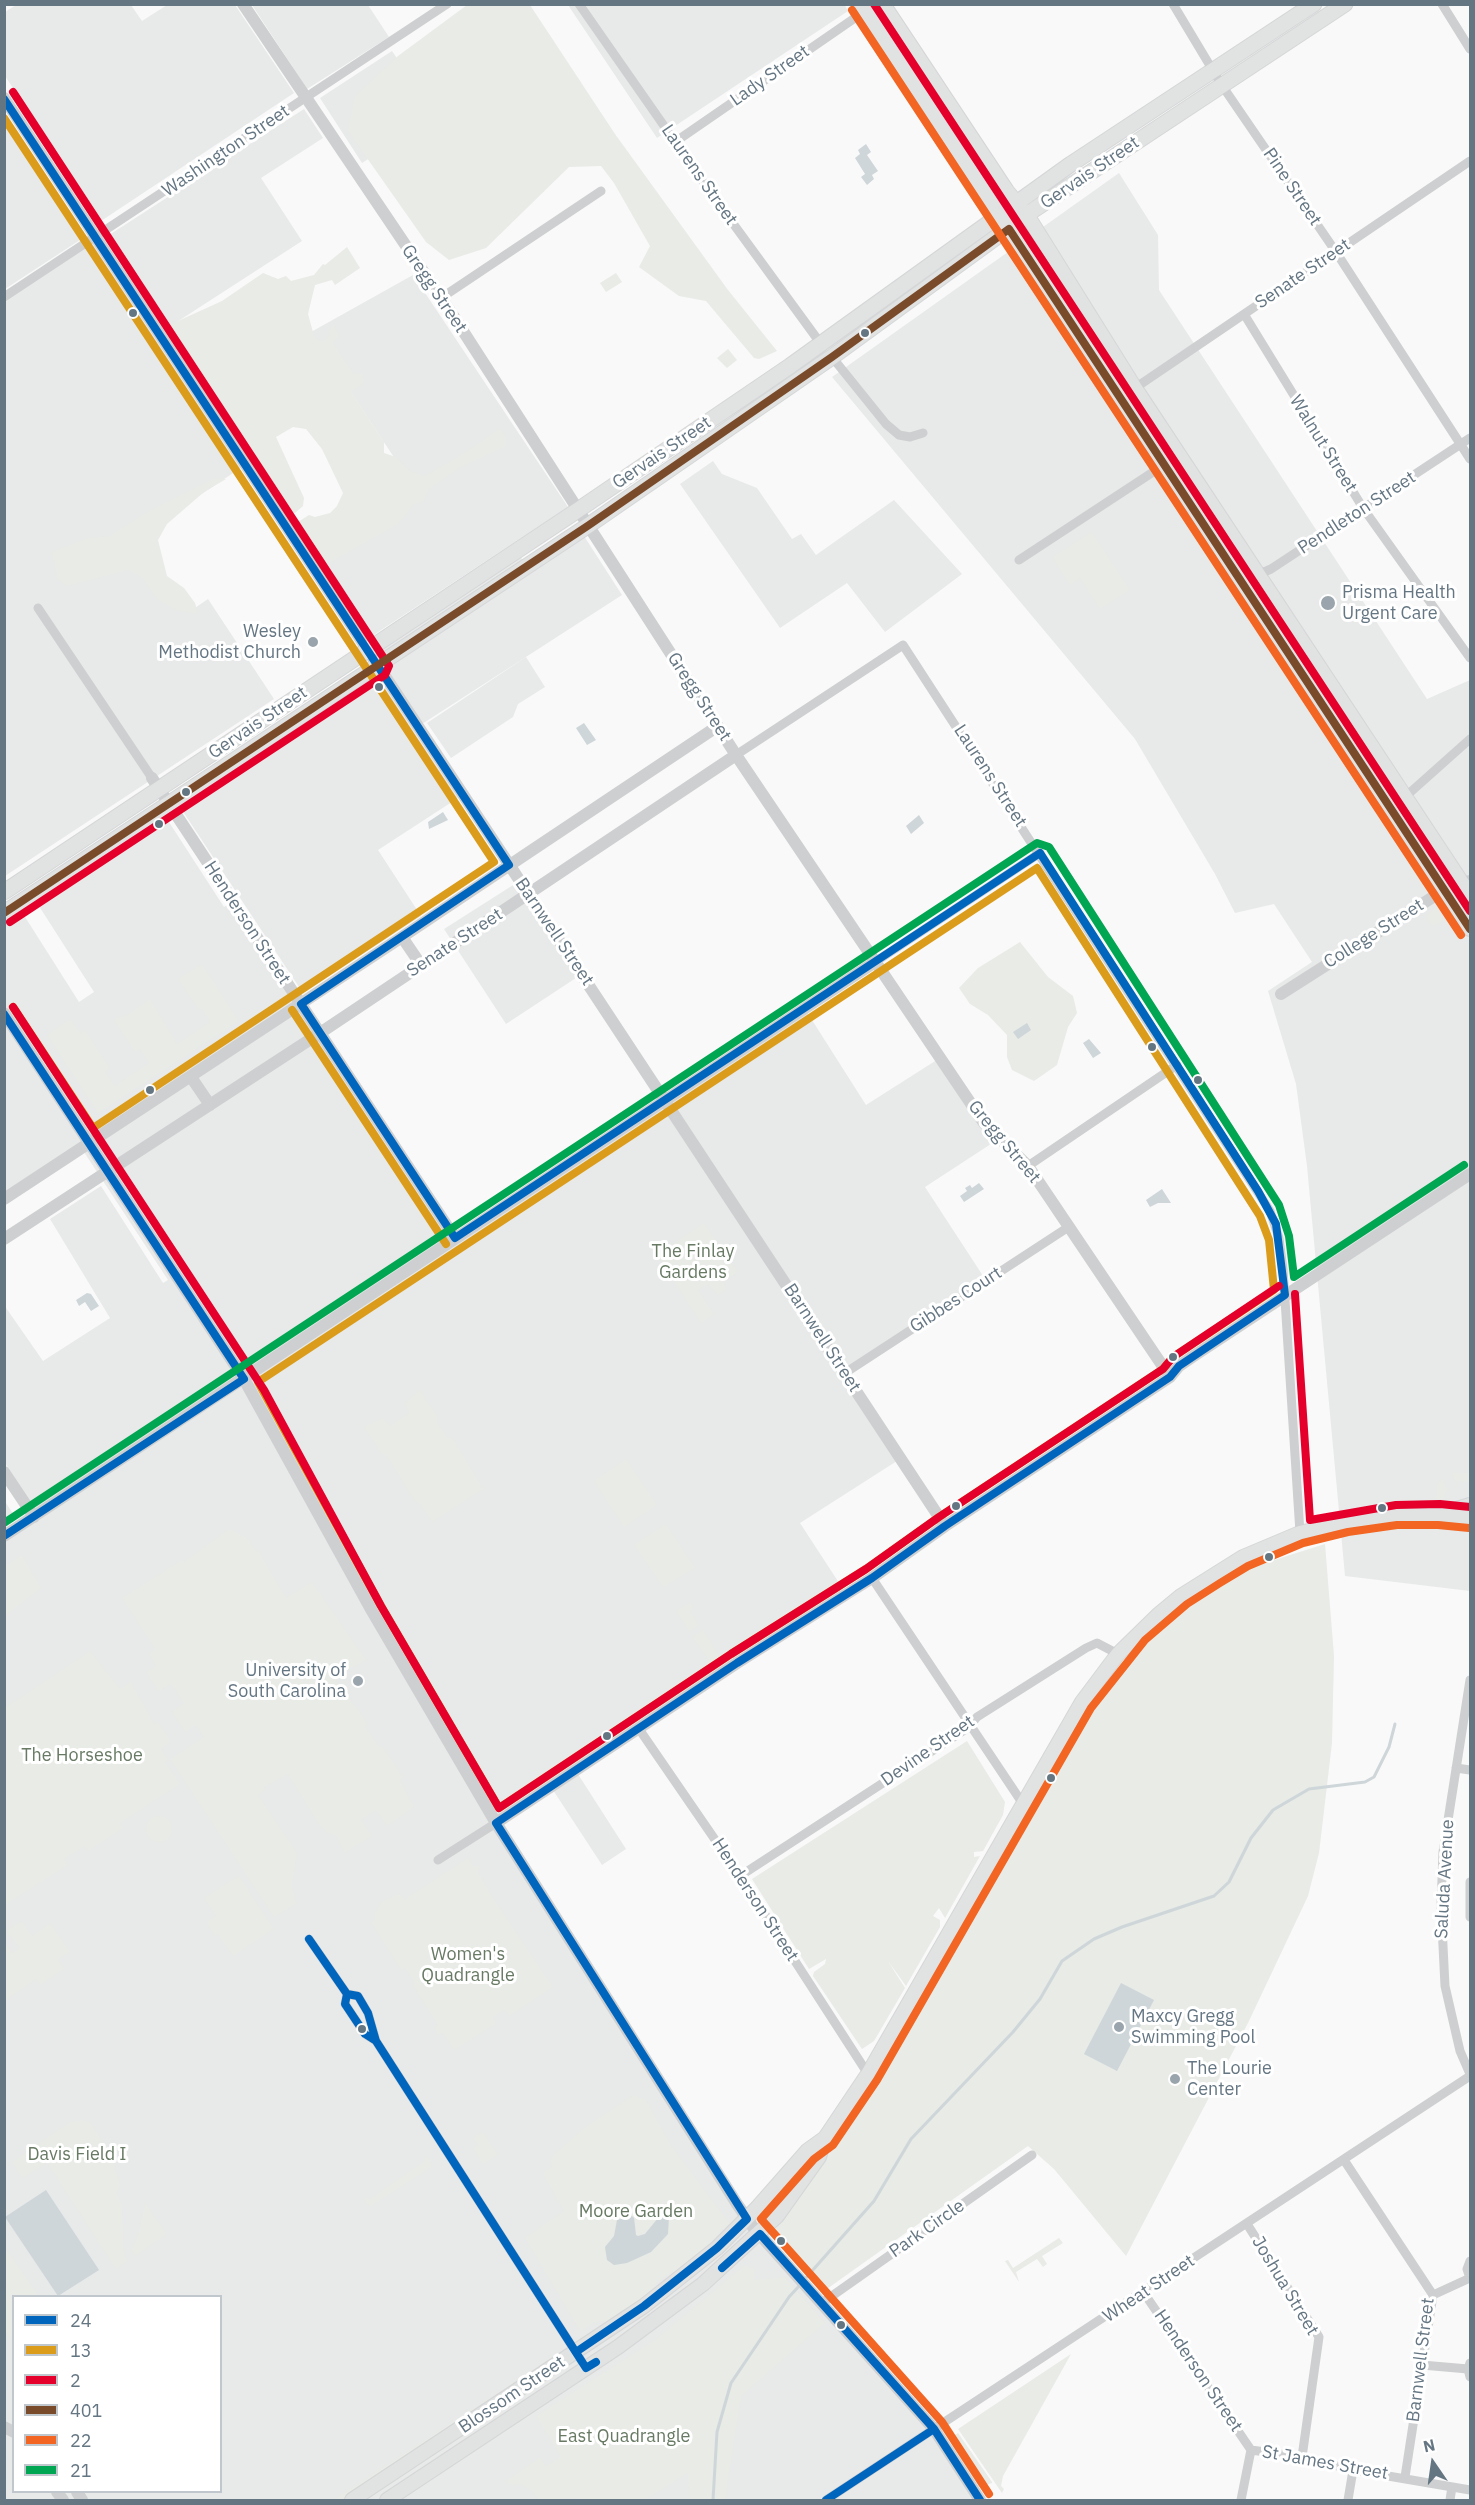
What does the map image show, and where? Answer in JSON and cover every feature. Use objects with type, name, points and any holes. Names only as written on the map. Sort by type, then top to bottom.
[{"type":"main road","points":[[883,4],[1027,215],[1135,388],[1405,797],[1468,887]]},
{"type":"main road","name":"Gervais Street","points":[[4,913],[589,525],[832,357],[1314,4]]},
{"type":"main road","name":"Gervais Street","points":[[4,892],[156,783],[369,650],[579,510],[822,344],[1016,202],[1217,77],[1345,4]]},
{"type":"main road","points":[[863,8],[1470,929]]},
{"type":"main road","points":[[1439,1514],[1470,1505]]},
{"type":"main road","name":"Blossom Street","points":[[387,2500],[663,2316],[759,2234],[804,2180],[819,2157],[825,2138],[868,2074],[1082,1702],[1118,1654],[1138,1633],[1187,1592],[1243,1557],[1300,1533],[1370,1518],[1439,1514],[1470,1518]]},
{"type":"main road","name":"Blossom Street","points":[[352,2500],[653,2299],[717,2248],[747,2219],[807,2151],[825,2138]]},
{"type":"street","name":"Gregg Street","points":[[243,4],[441,298],[736,754],[875,962],[984,1123],[1028,1166],[1067,1228],[1170,1377]]},
{"type":"street","name":"Washington Street","points":[[4,297],[447,4]]},
{"type":"street","name":"Laurens Street","points":[[579,4],[675,142],[822,344]]},
{"type":"street","name":"Pine Street","points":[[1173,4],[1217,77],[1336,252],[1470,459]]},
{"type":"street","points":[[1442,4],[1470,49]]},
{"type":"street","name":"Lady Street","points":[[675,142],[863,8]]},
{"type":"street","name":"Barnwell Street","points":[[4,98],[945,1526]]},
{"type":"street","name":"Senate Street","points":[[1135,388],[1470,161]]},
{"type":"street","points":[[441,298],[601,191]]},
{"type":"street","name":"Walnut Street","points":[[1244,314],[1363,508],[1470,658]]},
{"type":"street","points":[[832,357],[899,435],[910,437],[923,433]]},
{"type":"street","name":"Pendleton Street","points":[[1240,582],[1259,576],[1470,438]]},
{"type":"street","points":[[1019,560],[1179,455]]},
{"type":"street","name":"Henderson Street","points":[[38,608],[156,783],[455,1238]]},
{"type":"street","name":"Laurens Street","points":[[903,645],[1270,1211],[1279,1238],[1285,1295],[1300,1533]]},
{"type":"street","name":"Senate Street","points":[[4,1239],[320,1033],[903,645]]},
{"type":"street","name":"Senate Street","points":[[4,1199],[402,938],[718,726]]},
{"type":"street","points":[[1405,797],[1470,739]]},
{"type":"street","points":[[4,1536],[1040,853]]},
{"type":"street","name":"College Street","points":[[1281,994],[1444,890],[1468,887]]},
{"type":"street","points":[[402,938],[422,965]]},
{"type":"street","points":[[4,1013],[244,1379],[372,1611],[496,1823],[747,2219],[934,2429],[980,2500]]},
{"type":"street","points":[[1028,1166],[1176,1065]]},
{"type":"street","points":[[191,1077],[210,1105]]},
{"type":"street","points":[[438,1860],[872,1578],[945,1526],[1170,1377],[1179,1366],[1470,1174]]},
{"type":"street","name":"Gibbes Court","points":[[845,1373],[1067,1228]]},
{"type":"street","points":[[4,1472],[34,1517]]},
{"type":"street","points":[[872,1578],[969,1727],[1023,1804]]},
{"type":"street","name":"Devine Street","points":[[740,1876],[969,1727],[977,1717],[1097,1642],[1118,1654]]},
{"type":"street","name":"Saluda Avenue","points":[[1470,1680],[1443,1852],[1441,1945],[1451,2019],[1470,2075]]},
{"type":"street","name":"Henderson Street","points":[[639,1729],[740,1876],[868,2074]]},
{"type":"street","points":[[1456,1768],[1470,1770]]},
{"type":"street","name":"Saluda Avenue","points":[[1470,1882],[1470,1917]]},
{"type":"street","points":[[309,1939],[347,1994],[358,1996],[368,2013],[376,2041],[586,2368]]},
{"type":"street","points":[[347,1994],[345,2004],[365,2034],[376,2041]]},
{"type":"street","name":"Wheat Street","points":[[826,2500],[1144,2293],[1470,2075]]},
{"type":"street","name":"Park Circle","points":[[822,2303],[1032,2155]]},
{"type":"street","name":"Barnwell Street","points":[[1344,2160],[1433,2295],[1405,2477]]},
{"type":"street","name":"Joshua Street","points":[[1247,2224],[1319,2337],[1302,2457]]},
{"type":"street","points":[[1433,2295],[1470,2278],[1467,2269],[1470,2261]]},
{"type":"street","name":"Henderson Street","points":[[1144,2293],[1251,2450]]},
{"type":"street","points":[[1422,2365],[1470,2370]]},
{"type":"street","points":[[1241,2500],[1251,2450]]},
{"type":"street","name":"St James Street","points":[[1251,2450],[1302,2457],[1353,2470],[1405,2477],[1470,2490]]},
{"type":"street","points":[[1348,2500],[1353,2470]]},
{"type":"street","points":[[1450,2500],[1452,2487]]},
{"type":"shaded area","points":[[844,4],[848,11],[657,138],[568,5]]},
{"type":"shaded area","points":[[16,5],[131,5],[142,21],[167,5],[235,5],[294,93],[101,221],[5,76],[5,12]]},
{"type":"shaded area","points":[[252,5],[368,5],[389,37],[307,89]]},
{"type":"shaded area","points":[[392,51],[435,115],[362,163],[320,98]]},
{"type":"shaded area","points":[[304,109],[323,138],[261,178],[302,241],[166,329],[106,237]]},
{"type":"shaded area","points":[[5,118],[83,238],[4,289]]},
{"type":"shaded area","points":[[866,144],[871,152],[867,155],[878,171],[872,175],[874,179],[867,185],[861,177],[865,174],[855,158],[860,154],[858,150]]},
{"type":"shaded area","points":[[1119,173],[1158,235],[1159,290],[1427,699],[1470,680],[1470,1591],[1345,1576],[1307,1166],[1296,1084],[1268,991],[1312,962],[1274,904],[1235,913],[1215,874],[1135,739],[832,377]]},
{"type":"shaded area","points":[[97,232],[251,461],[139,536],[189,612],[208,599],[274,699],[5,876],[5,293]]},
{"type":"shaded area","points":[[413,275],[568,507],[372,636],[319,557],[417,492],[311,332]]},
{"type":"shaded area","points":[[713,461],[722,474],[757,488],[792,539],[801,534],[816,555],[894,500],[962,574],[885,632],[847,583],[780,628],[680,484]]},
{"type":"shaded area","points":[[584,536],[622,595],[422,724],[374,653],[520,556],[530,571]]},
{"type":"shaded area","points":[[526,657],[545,687],[518,704],[513,717],[451,758],[427,723]]},
{"type":"shaded area","points":[[379,678],[458,798],[378,850],[421,916],[303,993],[180,807]]},
{"type":"shaded area","points":[[584,723],[596,740],[587,745],[576,728]]},
{"type":"shaded area","points":[[443,812],[448,820],[429,829],[428,822]]},
{"type":"shaded area","points":[[919,815],[924,823],[911,834],[906,826]]},
{"type":"shaded area","name":"University of South Carolina","points":[[167,819],[224,907],[231,903],[453,1239],[805,1009],[866,1105],[943,1056],[997,1140],[925,1187],[987,1282],[844,1373],[900,1459],[800,1523],[845,1592],[576,1771],[626,1849],[602,1865],[551,1787],[495,1823],[736,2210],[934,2432],[977,2500],[5,2500],[4,1539],[39,1516],[5,1463],[4,1305],[43,1361],[110,1318],[50,1219],[101,1186],[163,1283],[168,1280],[82,1149],[4,1200],[5,904],[13,898],[79,1002],[94,992],[37,903]]},
{"type":"shaded area","points":[[521,880],[582,974],[506,1024],[444,929]]},
{"type":"shaded area","points":[[1027,1023],[1031,1030],[1018,1039],[1013,1032]]},
{"type":"shaded area","points":[[1089,1039],[1101,1053],[1093,1058],[1083,1043]]},
{"type":"shaded area","points":[[979,1183],[984,1189],[964,1202],[960,1196],[967,1191],[965,1188],[970,1185],[972,1188]]},
{"type":"shaded area","points":[[1162,1189],[1171,1203],[1158,1203],[1150,1207],[1146,1200]]},
{"type":"shaded area","points":[[87,1293],[91,1294],[99,1306],[91,1311],[85,1302],[79,1306],[76,1300]]},
{"type":"shaded area","points":[[4,1500],[16,1518],[5,1525],[4,1525]]},
{"type":"shaded area","name":"Maxcy Gregg Swimming Pool","points":[[1121,1983],[1154,2000],[1117,2071],[1084,2054]]},
{"type":"shaded area","points":[[46,2190],[99,2270],[57,2295],[5,2217]]},
{"type":"shaded area","points":[[631,2215],[634,2218],[638,2236],[645,2234],[658,2218],[663,2215],[669,2216],[668,2234],[651,2252],[627,2263],[614,2265],[607,2260],[605,2247],[614,2236],[617,2220]]},
{"type":"green space","points":[[467,5],[530,5],[615,134],[728,290],[777,351],[759,359],[754,358],[706,301],[679,296],[639,267],[650,246],[614,183],[601,166],[569,167],[486,248],[449,260],[426,242],[348,131],[355,96],[398,56]]},
{"type":"green space","points":[[347,247],[360,268],[335,285],[332,280],[315,285],[308,314],[314,336],[319,341],[326,340],[334,325],[339,336],[333,343],[354,374],[363,374],[364,383],[351,392],[384,442],[384,453],[396,457],[410,471],[425,476],[466,452],[500,428],[507,438],[506,446],[461,467],[429,489],[424,501],[414,504],[398,524],[327,564],[298,528],[298,522],[309,515],[315,517],[330,513],[337,506],[343,493],[322,449],[306,429],[293,427],[276,437],[304,498],[303,506],[295,513],[287,513],[241,442],[231,431],[167,326],[222,301],[263,273],[278,279],[286,276],[291,281],[314,275],[323,264],[325,265]]},
{"type":"green space","points":[[616,273],[622,282],[606,292],[600,283]]},
{"type":"green space","points":[[728,349],[737,360],[727,368],[717,358]]},
{"type":"green space","points":[[213,479],[226,479],[204,492],[167,524],[158,540],[167,576],[184,588],[195,603],[198,614],[176,610],[157,599],[142,577],[128,570],[67,586],[57,579],[52,552],[88,538],[109,536],[151,510]]},
{"type":"green space","points":[[1092,532],[1130,590],[1100,609],[1080,578],[1070,585],[1052,557]]},
{"type":"green space","points":[[1437,909],[1445,920],[1434,926],[1429,923],[1427,915]]},
{"type":"green space","points":[[1020,942],[1048,977],[1073,996],[1077,1013],[1068,1027],[1057,1065],[1034,1081],[1012,1070],[1007,1057],[1007,1035],[988,1015],[970,1004],[959,988],[978,968]]},
{"type":"green space","points":[[202,964],[239,1021],[98,1113],[47,1035],[70,1019],[80,1033],[85,1030],[110,1068],[105,1072],[115,1086],[149,1063],[140,1049],[135,1052],[114,1020],[129,1014],[150,999],[177,1044],[210,1022],[178,979]]},
{"type":"green space","name":"The Finlay Gardens","points":[[704,1223],[738,1272],[723,1282],[727,1289],[718,1295],[708,1284],[698,1290],[714,1314],[701,1323],[657,1255]]},
{"type":"green space","points":[[420,1390],[437,1416],[437,1422],[447,1437],[453,1439],[483,1489],[432,1522],[419,1503],[414,1500],[387,1456],[381,1453],[364,1427],[383,1418],[390,1426],[409,1413],[405,1403]]},
{"type":"green space","points":[[626,1459],[657,1505],[624,1527],[594,1481]]},
{"type":"green space","points":[[1452,1473],[1470,1473],[1470,1482],[1456,1481],[1457,1486],[1453,1487],[1456,1484]]},
{"type":"green space","points":[[1443,1478],[1446,1488],[1450,1488],[1445,1492],[1444,1499],[1436,1499],[1437,1484]]},
{"type":"green space","points":[[666,1524],[695,1568],[663,1587],[634,1545]]},
{"type":"green space","points":[[229,1529],[247,1538],[256,1551],[258,1550],[286,1598],[312,1582],[366,1660],[342,1673],[343,1675],[336,1680],[368,1724],[365,1726],[379,1747],[382,1746],[403,1777],[400,1780],[414,1807],[387,1826],[376,1810],[361,1820],[372,1836],[344,1853],[337,1836],[327,1833],[318,1823],[288,1774],[264,1787],[265,1790],[258,1795],[297,1853],[292,1886],[296,1904],[274,1917],[170,1759],[204,1737],[196,1725],[185,1732],[172,1712],[184,1703],[171,1684],[158,1691],[146,1672],[156,1666],[149,1654],[155,1649],[122,1598],[182,1560],[184,1562]]},
{"type":"green space","points":[[1325,1544],[1334,1656],[1332,1743],[1319,1853],[1308,1896],[1248,2023],[1126,2256],[1054,2169],[1028,2146],[824,2291],[776,2239],[776,2228],[829,2154],[894,2051],[1088,1712],[1122,1667],[1159,1630],[1195,1600],[1249,1568]]},
{"type":"green space","points":[[22,1555],[41,1588],[5,1616],[5,1566]]},
{"type":"green space","points":[[691,1602],[693,1608],[690,1611],[699,1625],[689,1631],[676,1611]]},
{"type":"green space","points":[[703,1630],[720,1657],[710,1663],[693,1637]]},
{"type":"green space","name":"The Horseshoe","points":[[90,1651],[120,1689],[131,1682],[154,1724],[158,1722],[171,1742],[161,1749],[168,1760],[165,1762],[180,1784],[120,1823],[123,1828],[88,1851],[85,1846],[64,1859],[68,1865],[6,1904],[5,1708]]},
{"type":"green space","points":[[967,1741],[1005,1802],[1003,1815],[983,1851],[974,1852],[974,1857],[980,1856],[945,1918],[939,1908],[933,1916],[940,1920],[940,1927],[906,1986],[888,1961],[905,1988],[874,2041],[862,2049],[813,1976],[814,1972],[825,1964],[826,1959],[809,1969],[752,1879]]},
{"type":"green space","points":[[159,1816],[168,1820],[172,1829],[168,1838],[159,1842],[150,1838],[146,1829],[150,1820]]},
{"type":"green space","name":"Women's Quadrangle","points":[[468,1858],[473,1866],[480,1866],[478,1873],[490,1893],[553,1987],[509,2016],[505,2010],[493,2017],[497,2023],[454,2050],[443,2033],[438,2035],[434,2028],[438,2025],[413,1986],[415,1984],[405,1968],[401,1970],[371,1922],[375,1919],[374,1915],[381,1902],[399,1894],[405,1899]]},
{"type":"green space","points":[[239,1876],[274,1929],[233,1956],[218,1934],[215,1936],[206,1922],[216,1916],[204,1898]]},
{"type":"green space","points":[[22,1921],[32,1936],[50,1923],[70,1952],[58,1959],[64,1969],[40,1985],[36,1979],[5,2001],[5,1960],[7,1958],[5,1943],[12,1953],[20,1948],[6,1931]]},
{"type":"green space","name":"Moore Garden","points":[[634,2095],[646,2100],[671,2145],[730,2224],[719,2233],[711,2246],[675,2274],[673,2271],[657,2283],[645,2299],[609,2320],[593,2323],[580,2331],[525,2238],[564,2211],[542,2173],[552,2167],[550,2158],[584,2128]]},
{"type":"green space","name":"Davis Field I","points":[[82,2120],[90,2122],[111,2155],[120,2185],[116,2193],[122,2205],[124,2254],[128,2261],[116,2269],[47,2163],[22,2178],[12,2162],[70,2122]]},
{"type":"green space","points":[[483,2132],[498,2155],[483,2164],[473,2148],[478,2145],[473,2138]]},
{"type":"green space","points":[[427,2156],[433,2166],[371,2206],[366,2204],[365,2198],[370,2199],[423,2162]]},
{"type":"green space","points":[[145,2203],[167,2234],[135,2256],[131,2250],[137,2239]]},
{"type":"green space","points":[[1059,2238],[1063,2243],[1042,2256],[1047,2264],[1043,2267],[1037,2259],[1016,2272],[1019,2282],[1005,2261],[1008,2260],[1013,2268]]},
{"type":"green space","points":[[4,2246],[38,2295],[12,2295],[12,2339],[5,2331]]},
{"type":"green space","name":"East Quadrangle","points":[[745,2265],[754,2268],[755,2280],[785,2277],[825,2323],[741,2396],[725,2500],[690,2500],[687,2473],[645,2500],[579,2500],[578,2498],[538,2500],[533,2492],[521,2484],[511,2485],[505,2482],[540,2457],[546,2466],[561,2457],[536,2416],[655,2340]]},
{"type":"green space","points":[[1071,2354],[1003,2476],[1002,2493],[958,2429]]},
{"type":"green space","points":[[549,2359],[550,2362],[378,2476],[340,2500],[333,2500]]},
{"type":"green space","points":[[958,2433],[992,2483],[978,2487],[952,2448],[950,2439]]},
{"type":"waterway","points":[[804,2280],[874,2201],[911,2139],[1013,2032],[1040,1999],[1062,1961],[1094,1939],[1122,1927],[1214,1896],[1229,1882],[1251,1838],[1273,1810],[1309,1789],[1365,1782],[1374,1777],[1389,1747],[1395,1724]]},
{"type":"waterway","points":[[713,2500],[717,2432],[731,2383],[789,2297],[800,2285]]},
{"type":"transit line","name":"2","points":[[874,4],[1470,911]]},
{"type":"transit line","name":"22","points":[[852,10],[1461,935]]},
{"type":"transit line","name":"2","points":[[10,922],[385,675],[389,666],[13,92]]},
{"type":"transit line","name":"24","points":[[4,99],[509,865],[301,1004],[455,1238],[1040,853],[1258,1191],[1276,1224],[1285,1295],[1179,1366],[1170,1377],[945,1526],[872,1578],[737,1663],[496,1823],[747,2219],[717,2248],[644,2306],[576,2352]]},
{"type":"transit line","name":"13","points":[[4,118],[494,862],[93,1128],[13,1007]]},
{"type":"transit line","name":"401","points":[[4,913],[589,525],[832,357],[1009,229],[1470,929]]},
{"type":"transit line","name":"21","points":[[4,1523],[1037,843],[1049,847],[1279,1205],[1289,1236],[1294,1277],[1464,1165]]},
{"type":"transit line","name":"13","points":[[1037,868],[1260,1216],[1269,1240],[1274,1290],[1173,1357],[1163,1369],[939,1517],[866,1569],[731,1654],[499,1808],[381,1606],[258,1382],[1037,868]]},
{"type":"transit line","name":"2","points":[[13,1007],[264,1390],[381,1606],[499,1808],[731,1654],[866,1569],[939,1517],[1163,1369],[1173,1357],[1279,1286]]},
{"type":"transit line","name":"13","points":[[292,1010],[446,1244]]},
{"type":"transit line","name":"24","points":[[4,1014],[244,1379],[4,1536]]},
{"type":"transit line","name":"2","points":[[1295,1294],[1310,1520],[1396,1505],[1440,1504],[1470,1507]]},
{"type":"transit line","name":"22","points":[[989,2494],[942,2422],[761,2219],[814,2159],[833,2145],[877,2080],[1091,1708],[1145,1640],[1187,1604],[1220,1583],[1248,1566],[1303,1543],[1348,1532],[1397,1525],[1469,1528]]},
{"type":"transit line","name":"24","points":[[309,1939],[347,1994]]},
{"type":"transit line","name":"24","points":[[347,1994],[358,1996],[368,2013],[376,2041],[365,2034],[345,2004],[347,1994]]},
{"type":"transit line","name":"24","points":[[376,2041],[586,2368],[596,2362]]},
{"type":"transit line","name":"24","points":[[722,2268],[760,2234],[934,2429],[980,2500]]},
{"type":"transit line","name":"24","points":[[826,2500],[934,2429]]},
{"type":"place","name":"Prisma Health Urgent Care","points":[[1328,603]]},
{"type":"place","name":"Wesley Methodist Church","points":[[313,642]]},
{"type":"place","name":"University of South Carolina","points":[[358,1681]]},
{"type":"place","name":"Maxcy Gregg Swimming Pool","points":[[1119,2027]]},
{"type":"place","name":"The Lourie Center","points":[[1175,2079]]}]
